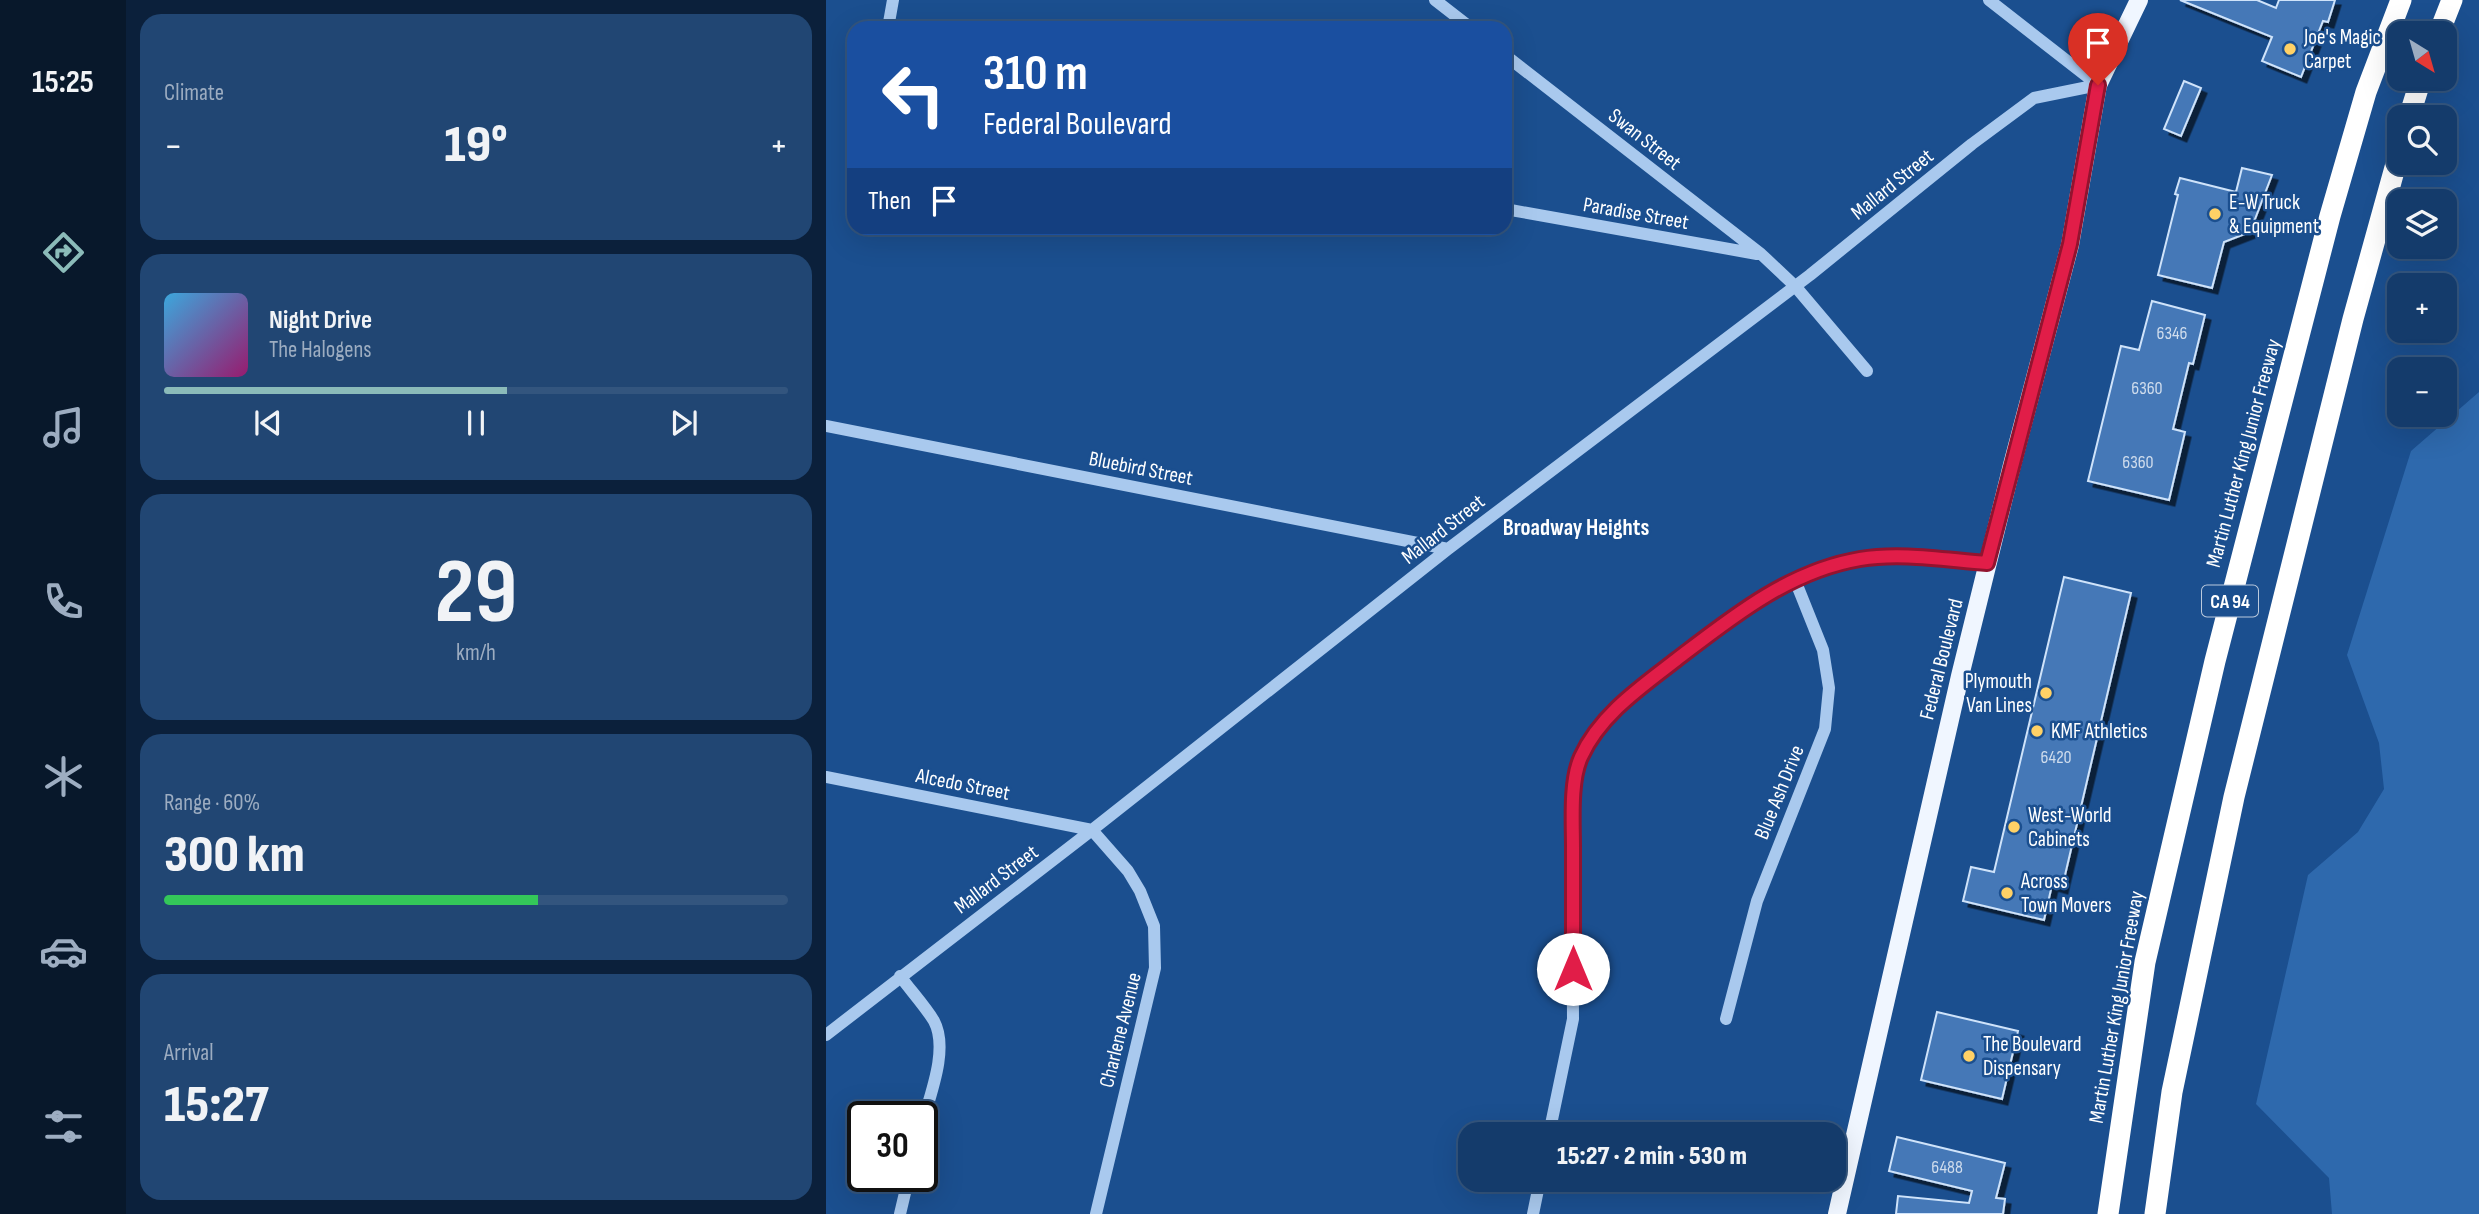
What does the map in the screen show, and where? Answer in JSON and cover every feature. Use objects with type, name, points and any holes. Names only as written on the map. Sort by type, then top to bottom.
[{"type":"highway","name":"Martin Luther King Junior Freeway","points":[[2108,1214],[2145,962],[2212,674],[2330,216],[2366,92],[2401,0]]},
{"type":"highway","points":[[2444,21],[2452,0]]},
{"type":"highway","name":"CA 94","points":[[2155,1214],[2172,1092],[2234,797],[2353,319],[2393,175]]},
{"type":"main road","name":"Federal Boulevard","points":[[1837,1214],[1987,563],[2070,244],[2098,85],[2139,0]]},
{"type":"street","points":[[889,21],[893,0]]},
{"type":"street","points":[[1435,0],[1462,21]]},
{"type":"street","points":[[1989,0],[2098,85]]},
{"type":"street","name":"Swan Street","points":[[1512,60],[1761,254],[1795,286],[1867,371]]},
{"type":"street","name":"Mallard Street","points":[[826,1035],[1092,830],[1448,549],[1795,286],[1972,144],[2034,99],[2098,85]]},
{"type":"street","name":"Paradise Street","points":[[1512,210],[1761,254]]},
{"type":"street","name":"Bluebird Street","points":[[826,426],[1448,549]]},
{"type":"street","points":[[1552,1122],[1573,1019],[1572,806],[1580,759],[1602,724],[1634,691],[1735,614],[1795,580],[1863,558],[1911,557],[1987,563]]},
{"type":"street","name":"Blue Ash Drive","points":[[1726,1019],[1757,901],[1825,729],[1829,688],[1823,650],[1795,580]]},
{"type":"street","name":"Alcedo Street","points":[[826,777],[1092,830]]},
{"type":"street","name":"Charlene Avenue","points":[[1092,830],[1128,871],[1140,891],[1154,926],[1155,968],[1096,1214]]},
{"type":"street","points":[[900,976],[934,1022],[940,1041],[940,1056],[928,1101]]},
{"type":"street","points":[[900,1214],[905,1192]]},
{"type":"street","points":[[1532,1214],[1537,1192]]},
{"type":"shaded area","points":[[2479,392],[2479,1214],[2332,1214],[2329,1178],[2256,1104],[2308,875],[2358,832],[2384,789],[2379,743],[2347,655],[2411,451],[2439,427],[2457,427],[2457,411]]},
{"type":"building","name":"Joe's Magic Carpet","points":[[2180,0],[2257,0],[2276,8],[2279,0],[2335,0],[2328,22],[2323,21],[2301,77],[2262,61],[2272,37]]},
{"type":"building","points":[[2184,81],[2201,88],[2181,136],[2164,129]]},
{"type":"building","name":"E-W Truck & Equipment","points":[[2242,168],[2272,175],[2250,232],[2224,242],[2212,288],[2158,275],[2180,178],[2236,192]]},
{"type":"building","points":[[2152,301],[2205,315],[2193,364],[2189,363],[2173,429],[2185,432],[2169,500],[2088,481],[2121,346],[2139,350]]},
{"type":"building","points":[[2064,577],[2131,593],[2062,888],[2052,885],[2044,920],[1963,901],[1971,867],[1994,872]]},
{"type":"building","name":"The Boulevard Dispensary","points":[[1937,1012],[2018,1031],[2002,1099],[1921,1080]]},
{"type":"building","points":[[1897,1137],[2005,1163],[1996,1198],[2005,1199],[2003,1214],[1896,1214],[1898,1196],[1969,1203],[1972,1191],[1889,1171]]},
{"type":"place","name":"Joe's Magic Carpet","points":[[2290,49]]},
{"type":"place","name":"E-W Truck & Equipment","points":[[2215,214]]},
{"type":"place","name":"Plymouth Van Lines","points":[[2046,693]]},
{"type":"place","name":"KMF Athletics","points":[[2037,731]]},
{"type":"place","name":"West-World Cabinets","points":[[2014,827]]},
{"type":"place","name":"Across Town Movers","points":[[2007,893]]},
{"type":"place","name":"The Boulevard Dispensary","points":[[1969,1056]]},
{"type":"district","name":"Broadway Heights","points":[[1576,527]]},
{"type":"route","points":[[1573,969],[1572,806],[1580,759],[1602,724],[1634,691],[1735,614],[1795,580],[1839,564],[1863,558],[1911,557],[1987,563],[2070,244],[2098,85]]}]
